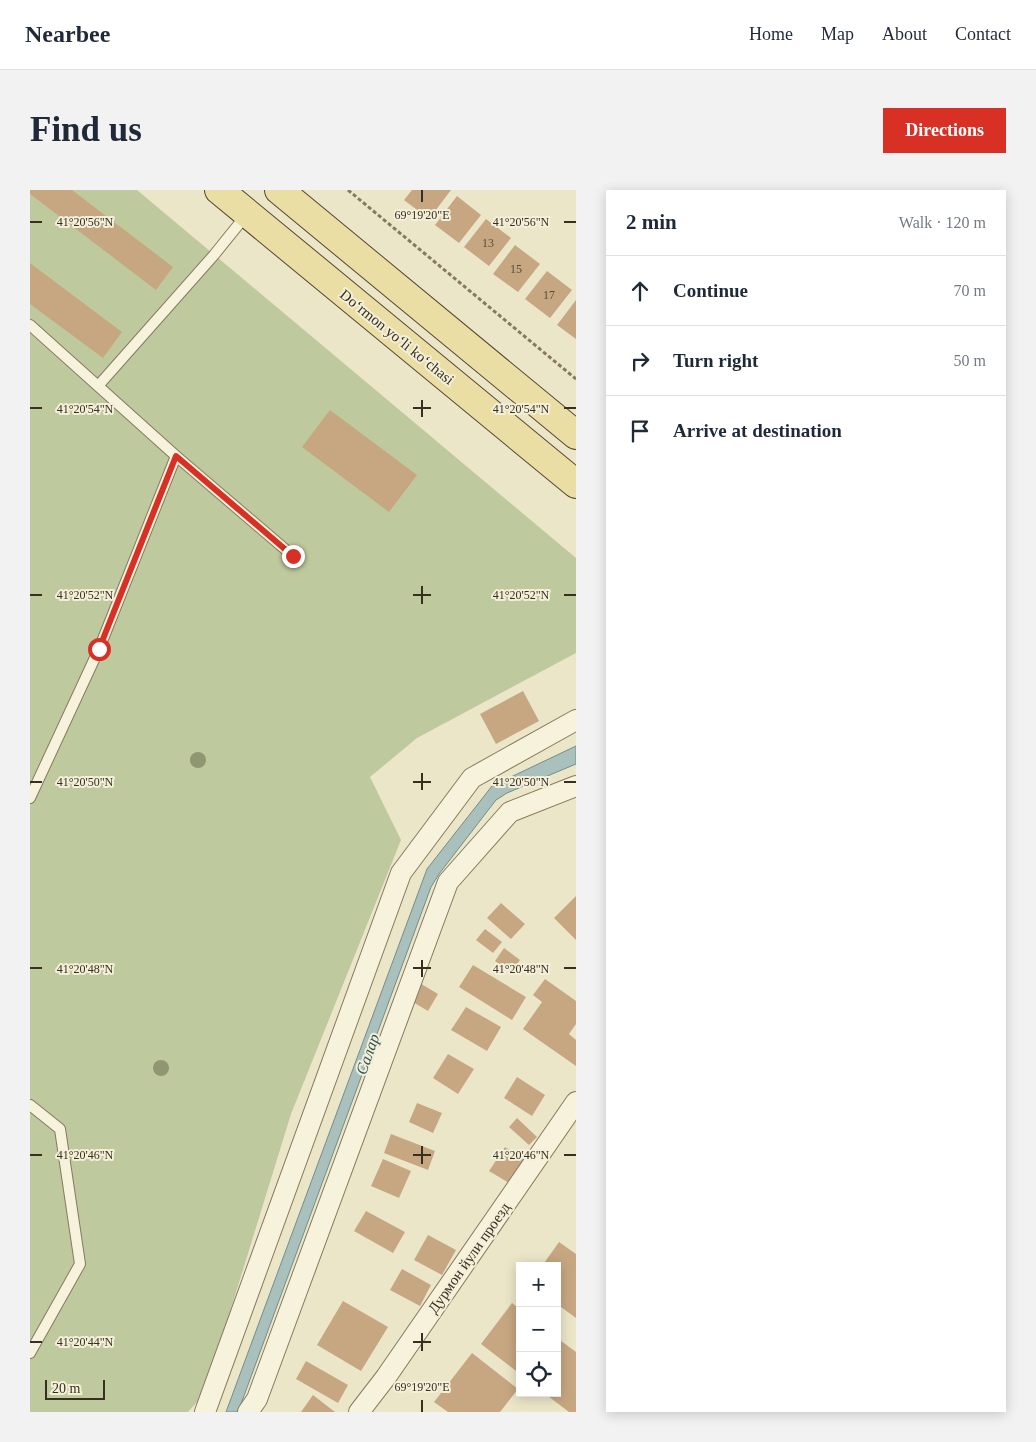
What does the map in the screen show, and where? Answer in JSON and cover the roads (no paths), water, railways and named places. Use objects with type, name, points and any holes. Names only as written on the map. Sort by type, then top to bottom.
[{"type":"main road","name":"Do‘rmon yo‘li ko‘chasi","points":[[219,190],[576,484]]},
{"type":"main road","points":[[280,190],[576,435]]},
{"type":"street","points":[[205,1412],[401,873],[472,778],[576,720]]},
{"type":"street","points":[[248,1412],[257,1399],[448,882],[510,812],[576,786]]},
{"type":"street","name":"Дурмон йули проезд","points":[[359,1412],[392,1369],[576,1102]]},
{"type":"lane","points":[[98,386],[248,214]]},
{"type":"lane","points":[[30,324],[176,456],[293,556]]},
{"type":"lane","points":[[30,798],[99,649],[176,456]]},
{"type":"lane","points":[[30,1104],[60,1129],[80,1264],[30,1353]]},
{"type":"water","name":"Салар","points":[[576,746],[576,764],[507,793],[496,800],[431,887],[238,1412],[226,1412],[427,869],[492,786]]}]
